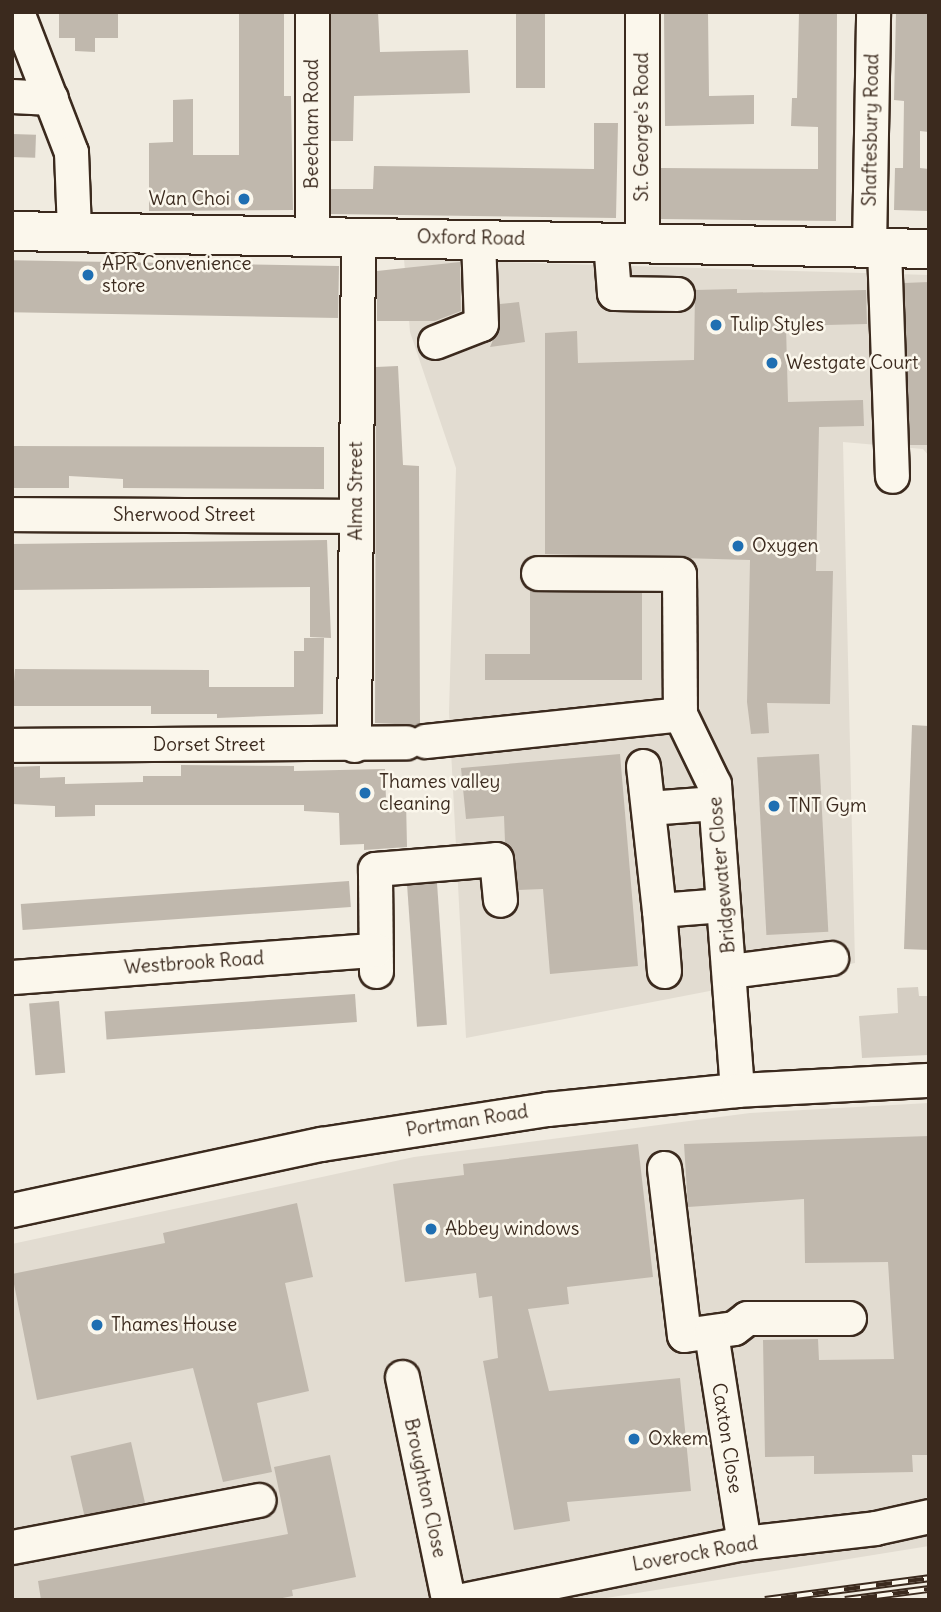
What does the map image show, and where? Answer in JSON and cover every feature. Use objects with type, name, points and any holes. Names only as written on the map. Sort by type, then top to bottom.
[{"type":"main road","name":"Oxford Road","points":[[12,231],[74,230],[929,249]]},
{"type":"street","points":[[17,12],[71,152],[74,230]]},
{"type":"street","name":"Beecham Road","points":[[312,12],[312,236]]},
{"type":"street","name":"St. George's Road","points":[[642,12],[626,241],[614,293],[677,294]]},
{"type":"street","name":"Shaftesbury Road","points":[[873,12],[876,248],[892,476]]},
{"type":"street","points":[[12,96],[51,98]]},
{"type":"street","name":"Alma Street","points":[[354,745],[358,236]]},
{"type":"street","points":[[436,342],[481,324],[478,238]]},
{"type":"street","name":"Sherwood Street","points":[[12,514],[356,516]]},
{"type":"street","points":[[538,573],[679,574],[680,714]]},
{"type":"street","name":"Dorset Street","points":[[12,746],[354,745],[680,714]]},
{"type":"street","name":"Bridgewater Close","points":[[680,714],[713,784],[730,971],[737,1090]]},
{"type":"street","points":[[643,766],[664,971]]},
{"type":"street","points":[[648,808],[715,803]]},
{"type":"street","name":"Westbrook Road","points":[[12,976],[375,961],[375,869],[496,859],[500,900]]},
{"type":"street","points":[[659,910],[723,905]]},
{"type":"street","points":[[730,971],[831,958]]},
{"type":"street","name":"Portman Road","points":[[12,1210],[346,1140],[547,1109],[737,1090],[929,1080]]},
{"type":"street","name":"Caxton Close","points":[[664,1168],[710,1332],[744,1543]]},
{"type":"street","points":[[710,1332],[747,1318],[849,1318]]},
{"type":"street","name":"Broughton Close","points":[[402,1377],[448,1600]]},
{"type":"street","points":[[12,1547],[259,1500]]},
{"type":"street","name":"Loverock Road","points":[[463,1600],[744,1543],[875,1528],[929,1516]]},
{"type":"shaded area","points":[[404,259],[929,275],[929,456],[923,449],[843,442],[855,963],[466,1038],[449,712],[456,468],[410,332]]},
{"type":"shaded area","points":[[918,987],[919,996],[929,996],[929,1055],[862,1058],[859,1016],[898,1013],[897,988]]},
{"type":"shaded area","points":[[929,1103],[929,1546],[594,1600],[12,1600],[12,1244],[414,1157],[750,1113]]},
{"type":"building","points":[[59,12],[118,12],[118,38],[95,38],[95,52],[75,51],[75,38],[59,38]]},
{"type":"building","points":[[239,12],[284,12],[284,96],[291,96],[293,210],[149,211],[149,143],[173,142],[173,100],[193,99],[193,155],[239,155]]},
{"type":"building","points":[[331,12],[378,12],[380,52],[468,50],[470,93],[354,96],[353,141],[331,141]]},
{"type":"building","points":[[516,12],[545,12],[545,88],[516,88]]},
{"type":"building","points":[[664,12],[708,12],[709,96],[754,95],[754,124],[665,126]]},
{"type":"building","points":[[799,12],[837,12],[836,221],[661,219],[661,168],[818,169],[818,127],[791,126],[792,98],[797,98]]},
{"type":"building","points":[[896,12],[929,12],[929,132],[920,131],[920,168],[929,169],[929,211],[894,210],[895,168],[903,168],[904,101],[894,100]]},
{"type":"building","points":[[594,123],[618,123],[616,218],[331,214],[331,189],[373,189],[374,166],[594,169]]},
{"type":"building","points":[[12,134],[36,135],[35,158],[12,157]]},
{"type":"building","points":[[12,260],[339,266],[338,318],[12,312]]},
{"type":"building","points":[[460,262],[461,311],[435,321],[377,321],[377,271]]},
{"type":"building","points":[[929,282],[929,445],[910,445],[904,283]]},
{"type":"building","points":[[737,289],[737,293],[866,290],[867,324],[786,326],[788,402],[863,400],[864,426],[819,427],[816,571],[833,571],[830,704],[767,703],[769,733],[751,734],[747,702],[750,560],[545,554],[545,333],[577,331],[578,363],[694,360],[695,290]]},
{"type":"building","points":[[519,302],[525,342],[490,347],[500,324],[500,304]]},
{"type":"building","points":[[398,366],[403,465],[419,466],[420,723],[415,725],[375,723],[376,367]]},
{"type":"building","points":[[12,446],[324,447],[324,489],[123,488],[123,479],[69,476],[69,488],[12,488]]},
{"type":"building","points":[[327,540],[331,638],[310,637],[310,587],[12,590],[12,544]]},
{"type":"building","points":[[530,590],[642,593],[642,680],[485,680],[485,654],[530,654]]},
{"type":"building","points":[[304,638],[324,638],[323,714],[217,718],[217,714],[151,714],[151,706],[12,706],[15,669],[209,670],[209,687],[294,687],[294,651],[304,651]]},
{"type":"building","points":[[912,725],[929,726],[929,950],[904,949]]},
{"type":"building","points":[[620,754],[638,966],[550,974],[543,889],[518,890],[515,856],[505,842],[504,816],[466,819],[461,768]]},
{"type":"building","points":[[819,754],[828,932],[766,935],[757,757]]},
{"type":"building","points":[[181,765],[294,766],[294,771],[385,769],[386,800],[406,800],[407,847],[364,850],[364,844],[340,845],[339,813],[304,811],[304,805],[95,805],[95,816],[55,817],[55,806],[12,804],[12,767],[40,766],[40,778],[65,777],[65,784],[143,782],[143,776],[181,776]]},
{"type":"building","points":[[349,881],[351,907],[23,930],[21,904]]},
{"type":"building","points":[[437,883],[447,1025],[417,1027],[407,885]]},
{"type":"building","points":[[355,994],[357,1022],[107,1039],[105,1012]]},
{"type":"building","points":[[59,1001],[65,1073],[35,1075],[29,1004]]},
{"type":"building","points":[[929,1136],[929,1455],[912,1455],[913,1472],[814,1474],[814,1456],[765,1457],[763,1340],[818,1339],[819,1360],[894,1359],[888,1262],[805,1263],[804,1199],[688,1207],[684,1144]]},
{"type":"building","points":[[638,1144],[653,1277],[567,1287],[569,1304],[528,1309],[549,1391],[680,1378],[691,1491],[567,1502],[570,1521],[514,1530],[483,1361],[498,1358],[492,1296],[479,1298],[476,1273],[405,1282],[393,1184],[464,1175],[463,1164]]},
{"type":"building","points":[[297,1203],[313,1277],[285,1283],[309,1391],[257,1403],[272,1472],[223,1482],[193,1368],[37,1400],[12,1274],[165,1243],[163,1233]]},
{"type":"building","points":[[131,1442],[145,1502],[85,1516],[71,1456]]},
{"type":"building","points":[[330,1455],[356,1577],[292,1590],[293,1596],[272,1600],[41,1600],[38,1581],[288,1534],[274,1467]]},
{"type":"railway","points":[[765,1600],[929,1578]]},
{"type":"railway","points":[[845,1600],[929,1589]]},
{"type":"place","name":"Wan Choi","points":[[244,199]]},
{"type":"place","name":"APR Convenience store","points":[[88,275]]},
{"type":"place","name":"Tulip Styles","points":[[716,325]]},
{"type":"place","name":"Westgate Court","points":[[772,363]]},
{"type":"place","name":"Oxygen","points":[[738,546]]},
{"type":"place","name":"Thames valley cleaning","points":[[365,793]]},
{"type":"place","name":"TNT Gym","points":[[774,806]]},
{"type":"place","name":"Abbey windows","points":[[431,1229]]},
{"type":"place","name":"Thames House","points":[[97,1325]]},
{"type":"place","name":"Oxkem","points":[[634,1439]]}]
